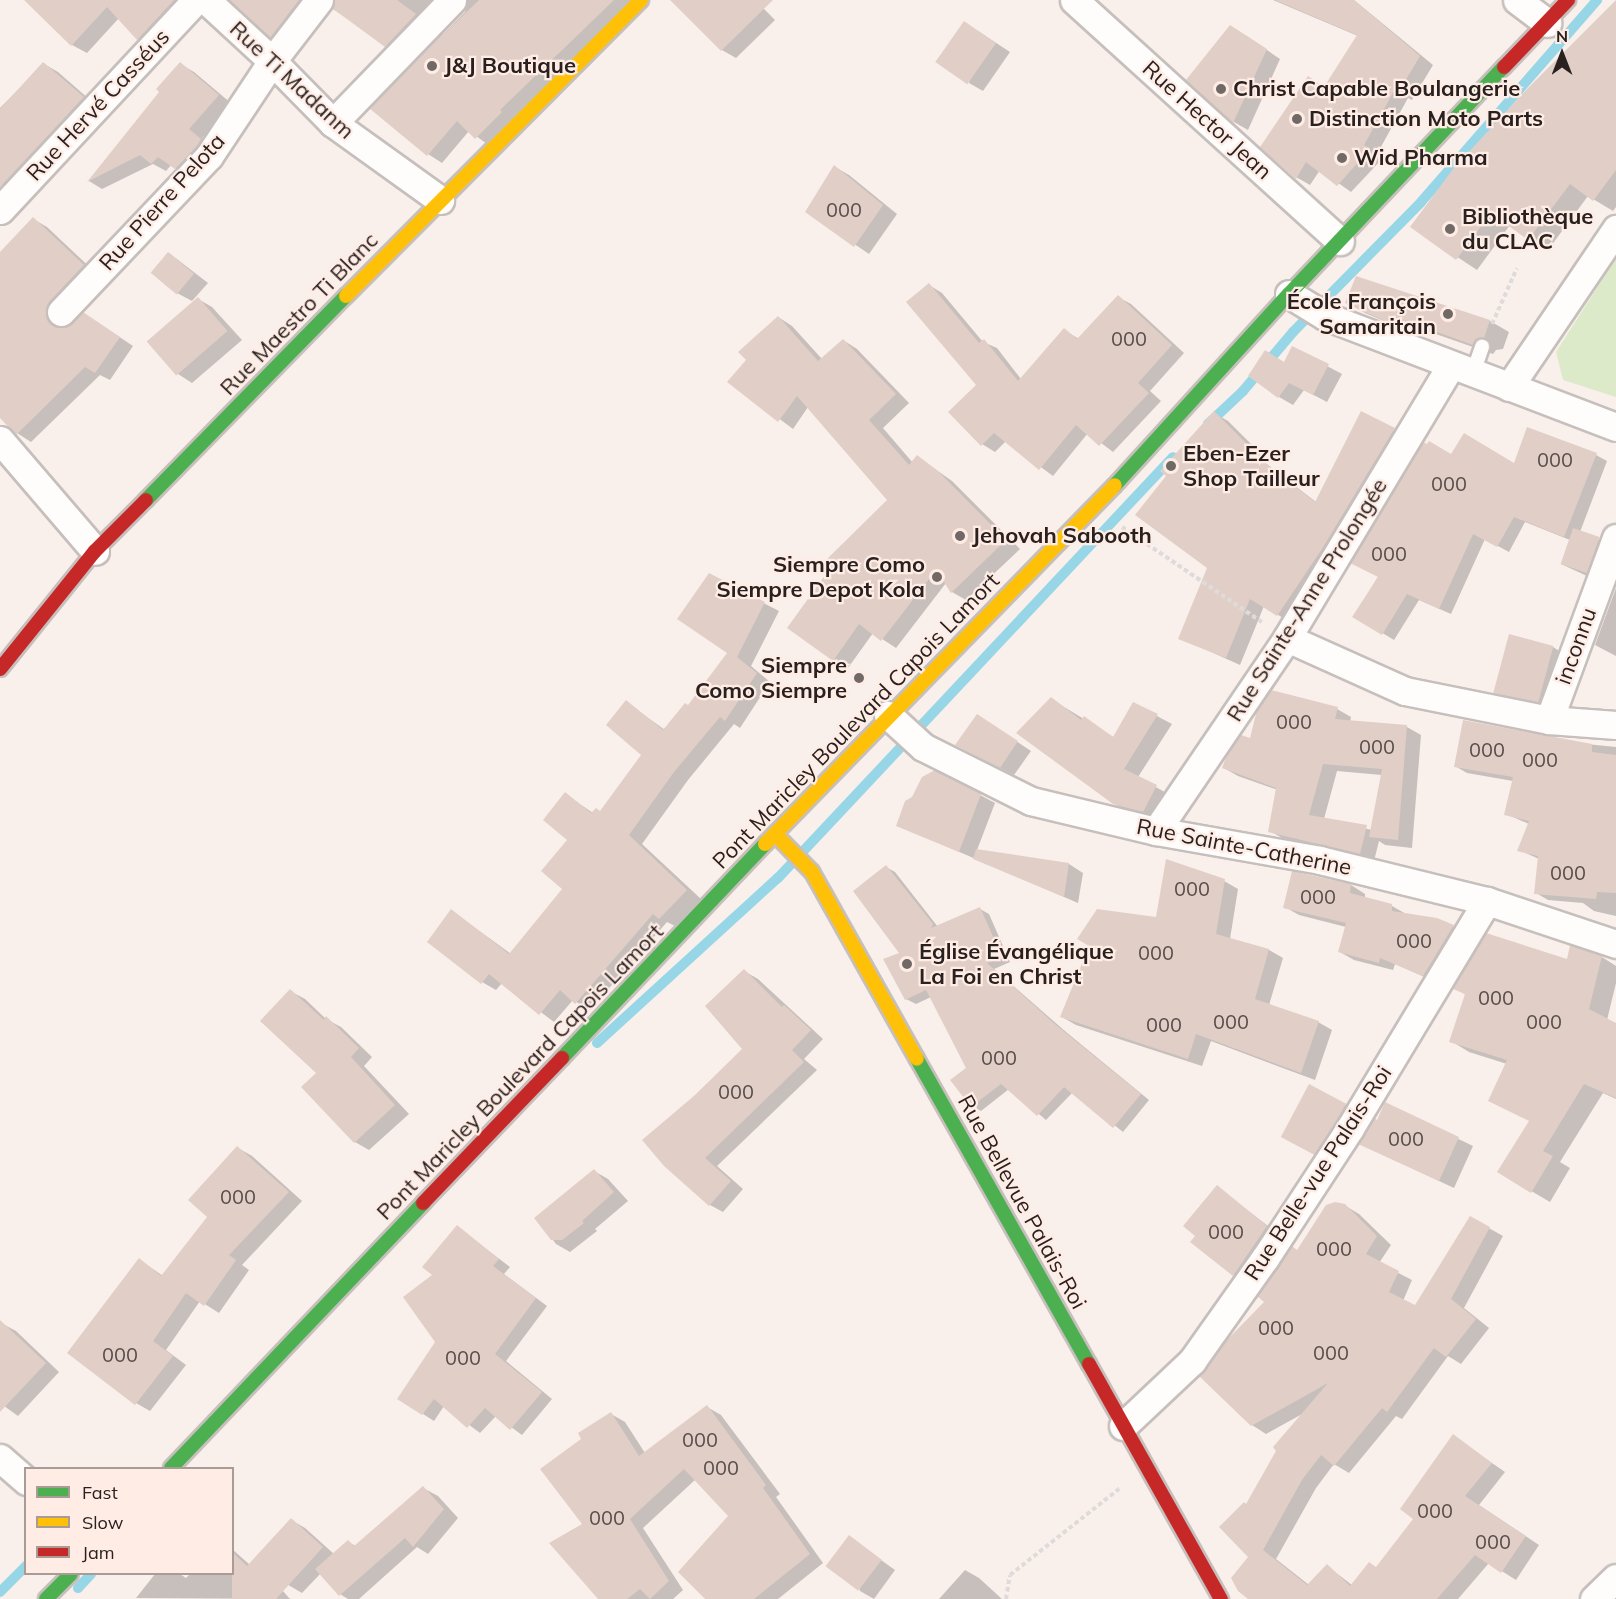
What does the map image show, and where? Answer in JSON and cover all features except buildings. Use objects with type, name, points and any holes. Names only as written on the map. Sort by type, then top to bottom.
[{"type":"street","name":"Rue Hervé Casséus","points":[[0,210],[196,0]]},
{"type":"street","name":"Rue Ti Madanm","points":[[206,0],[272,61],[333,123],[440,200]]},
{"type":"street","name":"Rue Pierre Pelota","points":[[61,312],[209,156],[272,61],[319,0]]},
{"type":"street","points":[[333,123],[452,0]]},
{"type":"street","name":"Rue Maestro Ti Blanc","points":[[0,669],[95,551],[440,200],[641,0]]},
{"type":"street","name":"Rue Hector Jean","points":[[1074,0],[1340,241]]},
{"type":"street","points":[[1517,0],[1547,23]]},
{"type":"street","name":"Pont Maricley Boulevard Capois Lamort","points":[[172,1467],[775,834],[906,731],[1094,508],[1306,304],[1340,241],[1568,0]]},
{"type":"street","points":[[1509,387],[1616,229]]},
{"type":"street","points":[[1306,304],[1462,369],[1616,427]]},
{"type":"street","name":"Rue Sainte-Anne Prolongée","points":[[1156,831],[1287,638],[1462,369]]},
{"type":"street","points":[[0,440],[95,551]]},
{"type":"street","name":"inconnu","points":[[1549,720],[1616,538]]},
{"type":"street","points":[[1287,638],[1405,691],[1549,720],[1616,725]]},
{"type":"street","name":"Rue Sainte-Catherine","points":[[906,731],[1031,801],[1156,831],[1320,860],[1487,901],[1616,944]]},
{"type":"street","name":"Rue Bellevue Palais-Roi","points":[[775,834],[812,872],[1221,1599]]},
{"type":"street","name":"Rue Belle-vue Palais-Roi","points":[[1123,1426],[1192,1361],[1265,1258],[1350,1128],[1487,901]]},
{"type":"street","points":[[0,1458],[24,1479]]},
{"type":"street","points":[[46,1599],[70,1575]]},
{"type":"street","points":[[1594,1599],[1616,1578]]},
{"type":"lane","points":[[1462,369],[1482,347]]},
{"type":"path","points":[[1482,347],[1517,268]]},
{"type":"path","points":[[1118,524],[1287,638]]},
{"type":"path","points":[[1006,1599],[1010,1575],[1146,1467]]},
{"type":"green space","points":[[1616,258],[1616,397],[1563,380],[1556,352]]},
{"type":"waterway","points":[[1208,424],[1243,391],[1293,332],[1421,202],[1597,0]]},
{"type":"waterway","points":[[597,1043],[778,878],[1173,457]]},
{"type":"waterway","points":[[0,1592],[24,1568]]},
{"type":"waterway","points":[[78,1588],[90,1575]]},
{"type":"traffic: fast","points":[[1115,485],[1289,294],[1504,67]]},
{"type":"traffic: fast","points":[[146,500],[346,296]]},
{"type":"traffic: fast","points":[[562,1058],[765,844]]},
{"type":"traffic: fast","points":[[917,1059],[1089,1364]]},
{"type":"traffic: fast","points":[[172,1467],[423,1203]]},
{"type":"traffic: fast","points":[[46,1599],[70,1575]]},
{"type":"traffic: slow","points":[[346,296],[641,0]]},
{"type":"traffic: slow","points":[[765,844],[1115,485]]},
{"type":"traffic: slow","points":[[775,834],[812,872],[917,1059]]},
{"type":"traffic: jam","points":[[1504,67],[1568,0]]},
{"type":"traffic: jam","points":[[0,669],[95,551],[146,500]]},
{"type":"traffic: jam","points":[[423,1203],[562,1058]]},
{"type":"traffic: jam","points":[[1089,1364],[1221,1599]]},
{"type":"place","name":"J&J Boutique","points":[[432,66]]},
{"type":"place","name":"Christ Capable Boulangerie","points":[[1221,89]]},
{"type":"place","name":"Distinction Moto Parts","points":[[1297,119]]},
{"type":"place","name":"Wid Pharma","points":[[1342,158]]},
{"type":"place","name":"Bibliothèque du CLAC","points":[[1450,229]]},
{"type":"place","name":"École François Samaritain","points":[[1448,314]]},
{"type":"place","name":"Eben-Ezer Shop Tailleur","points":[[1171,466]]},
{"type":"place","name":"Jehovah Sabooth","points":[[960,536]]},
{"type":"place","name":"Siempre Como Siempre Depot Kola","points":[[937,577]]},
{"type":"place","name":"Siempre Como Siempre","points":[[859,678]]},
{"type":"place","name":"Église Évangélique La Foi en Christ","points":[[907,964]]}]
